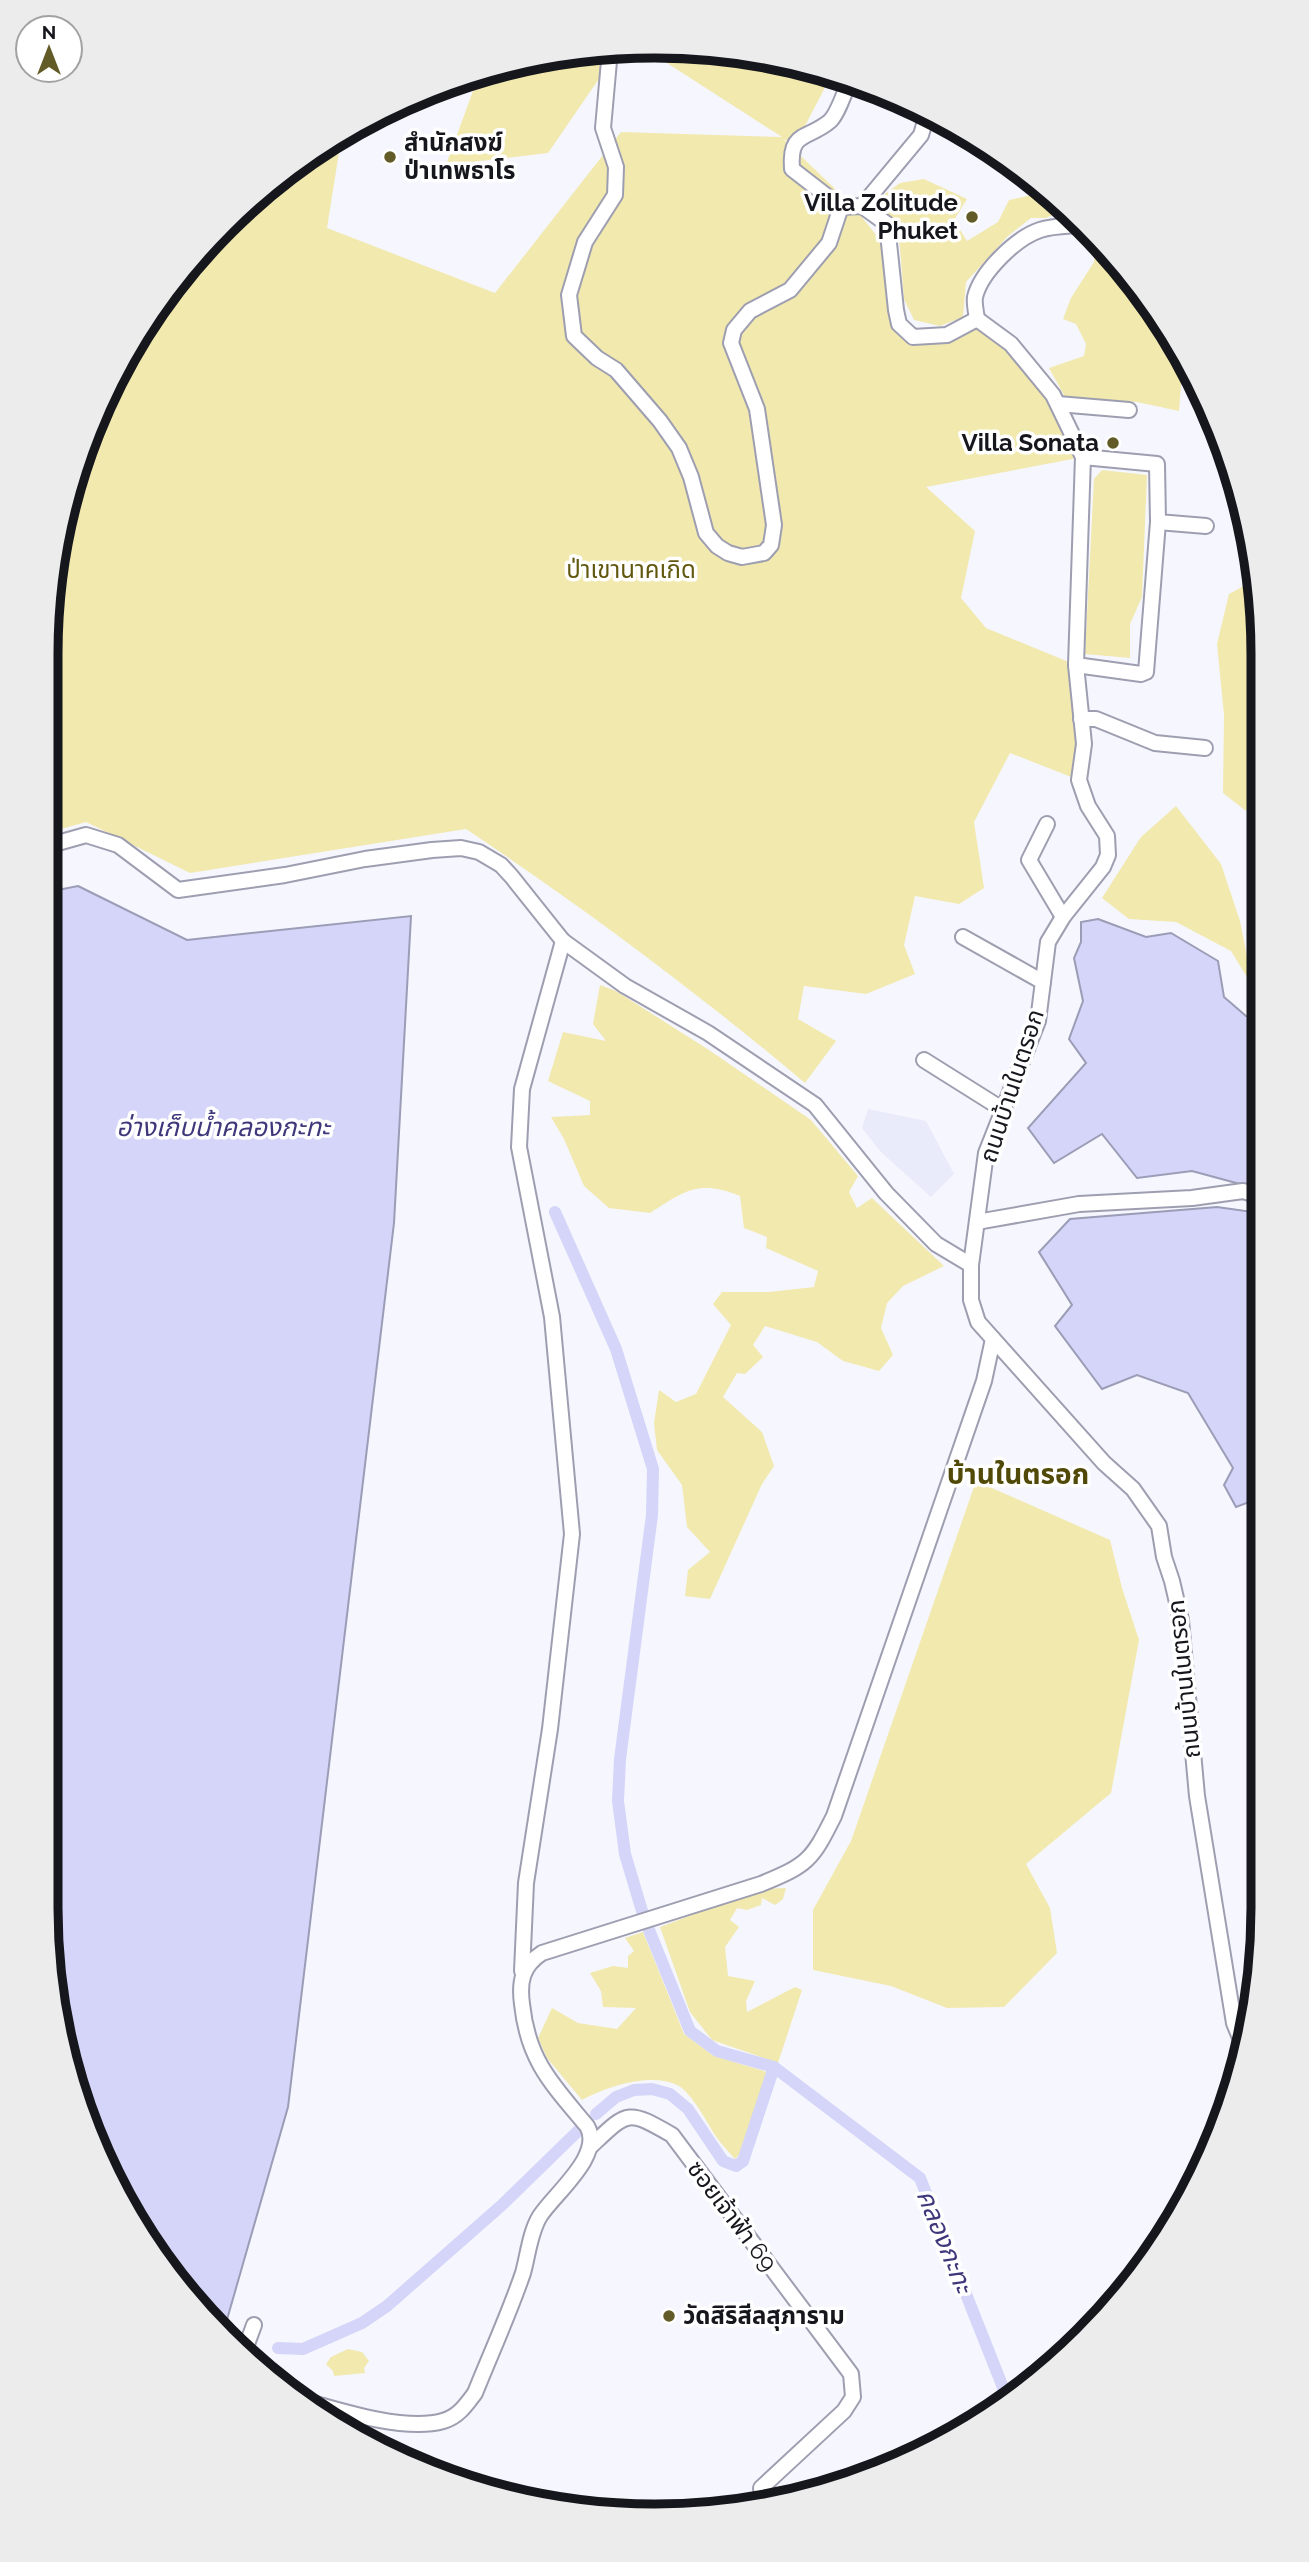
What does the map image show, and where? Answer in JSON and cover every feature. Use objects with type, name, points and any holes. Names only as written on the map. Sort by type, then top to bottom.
[{"type":"street","points":[[609,60],[603,128],[616,167],[615,195],[585,242],[569,295],[574,336],[597,358],[616,370],[673,439],[691,477],[706,533],[717,546],[728,553],[742,557],[764,553],[771,545],[774,525],[757,409],[731,343],[734,330],[750,311],[790,290],[829,243],[841,207]]},
{"type":"street","points":[[846,89],[831,120],[798,140],[791,152],[793,169],[841,207],[862,206],[887,224],[899,324],[913,337],[947,335],[977,319],[975,298],[984,279],[1000,257],[1021,239],[1041,230],[1069,226]]},
{"type":"street","points":[[862,206],[921,135],[925,123]]},
{"type":"street","name":"ถนนบ้านในตรอก","points":[[977,319],[1012,344],[1054,395],[1083,457],[1076,665],[1084,744],[1079,780],[1088,806],[1107,836],[1108,855],[1103,867],[1063,917],[1048,942],[1038,1021],[986,1153],[971,1265],[971,1300],[978,1322],[1104,1464],[1133,1489],[1158,1526],[1181,1620],[1197,1796],[1234,2023],[1238,2033]]},
{"type":"street","points":[[1058,404],[1129,410]]},
{"type":"street","points":[[1076,665],[1141,674],[1146,672],[1158,522],[1157,464],[1083,457]]},
{"type":"street","points":[[1158,522],[1206,526]]},
{"type":"street","points":[[1082,719],[1096,719],[1155,743],[1205,748]]},
{"type":"street","points":[[1047,824],[1029,860],[1063,917]]},
{"type":"street","points":[[58,843],[86,835],[118,845],[177,890],[432,850],[468,849],[479,852],[501,865],[564,941],[625,986],[708,1033],[815,1105],[886,1193],[936,1244],[971,1265]]},
{"type":"street","points":[[963,937],[1043,982]]},
{"type":"street","points":[[329,2408],[404,2423],[445,2421],[463,2410],[475,2393],[518,2286],[538,2219],[580,2167],[591,2146],[591,2134],[587,2126],[548,2080],[528,2044],[520,1993],[526,1883],[550,1729],[572,1534],[552,1317],[519,1147],[522,1089],[564,941]]},
{"type":"street","points":[[924,1060],[1002,1108]]},
{"type":"street","points":[[977,1222],[1079,1204],[1192,1198],[1243,1192],[1251,1194]]},
{"type":"street","points":[[522,1973],[530,1961],[542,1953],[761,1884],[787,1874],[816,1852],[834,1816],[984,1381],[993,1339]]},
{"type":"street","name":"ซอยเจ้าฟ้า 69","points":[[591,2146],[619,2120],[641,2117],[672,2135],[852,2374],[853,2397],[844,2411],[761,2488],[762,2494]]},
{"type":"street","points":[[247,2343],[254,2325]]},
{"type":"shaded area","points":[[868,1109],[926,1121],[954,1174],[931,1197],[881,1152],[862,1128]]},
{"type":"green space","name":"ป่าเขานาคเกิด","points":[[665,58],[732,63],[771,69],[827,83],[795,145],[783,139],[852,205],[886,247],[904,326],[938,336],[981,322],[1011,344],[1083,457],[926,487],[975,531],[961,598],[986,628],[1076,665],[1079,780],[1010,753],[974,822],[984,888],[959,904],[915,896],[904,945],[915,974],[866,994],[804,986],[798,1019],[836,1041],[805,1083],[639,951],[466,829],[190,873],[86,822],[58,830],[59,615],[69,538],[89,463],[103,426],[138,356],[181,291],[206,261],[261,206],[291,181],[340,148],[327,228],[495,293],[621,132],[782,137],[667,63]]},
{"type":"green space","points":[[612,59],[548,153],[446,165],[475,85],[538,69]]},
{"type":"green space","points":[[924,179],[967,199],[954,220],[967,241],[998,222],[1009,200],[1034,195],[1056,214],[1046,218],[1031,218],[1008,236],[966,282],[963,317],[940,326],[914,320],[904,299],[898,224],[875,201],[900,183]]},
{"type":"green space","points":[[1094,252],[1128,291],[1171,356],[1182,376],[1179,411],[1137,402],[1065,397],[1049,368],[1084,356],[1086,344],[1076,324],[1063,319],[1071,298],[1094,262]]},
{"type":"green space","points":[[1102,470],[1147,475],[1142,597],[1130,624],[1130,658],[1085,654],[1094,479]]},
{"type":"green space","points":[[1247,584],[1251,654],[1251,789],[1246,811],[1223,793],[1224,715],[1217,644],[1229,594]]},
{"type":"green space","points":[[1176,806],[1221,864],[1240,921],[1251,984],[1231,951],[1176,922],[1129,919],[1102,898],[1141,837]]},
{"type":"green space","points":[[600,985],[616,991],[709,1050],[811,1120],[858,1176],[849,1192],[857,1208],[872,1198],[944,1266],[903,1286],[887,1303],[881,1328],[893,1355],[879,1371],[843,1361],[817,1342],[765,1326],[753,1345],[763,1357],[745,1374],[737,1373],[723,1397],[762,1432],[774,1466],[762,1484],[710,1599],[685,1596],[688,1570],[710,1552],[687,1527],[682,1485],[657,1450],[654,1423],[659,1390],[676,1402],[696,1394],[731,1325],[713,1304],[722,1292],[769,1292],[814,1287],[818,1271],[766,1248],[767,1237],[744,1228],[740,1196],[713,1188],[702,1188],[683,1193],[650,1213],[609,1208],[584,1186],[564,1139],[551,1117],[590,1115],[590,1101],[548,1081],[563,1032],[606,1041],[593,1024]]},
{"type":"green space","points":[[976,1481],[1110,1540],[1139,1640],[1111,1793],[1026,1864],[1050,1908],[1057,1953],[1004,2007],[947,2008],[891,1986],[813,1970],[813,1910],[851,1841]]},
{"type":"green space","points":[[786,1888],[783,1899],[775,1905],[762,1898],[761,1905],[747,1910],[737,1908],[730,1920],[739,1927],[725,1947],[728,1976],[755,1981],[746,2001],[747,2012],[795,1987],[802,1990],[778,2063],[712,2040],[690,2012],[660,1927],[761,1889]]},
{"type":"green space","points":[[643,1932],[684,2034],[714,2056],[767,2072],[739,2155],[735,2159],[717,2138],[694,2101],[677,2085],[654,2080],[628,2083],[603,2090],[582,2100],[547,2058],[538,2038],[552,2008],[578,2023],[617,2029],[636,2008],[603,2007],[601,1991],[590,1973],[613,1966],[628,1968],[628,1956],[634,1951],[625,1938]]},
{"type":"green space","points":[[348,2349],[362,2352],[369,2361],[364,2368],[365,2373],[334,2376],[326,2364],[331,2357]]},
{"type":"water","name":"อ่างเก็บน้ำคลองกะทะ","points":[[78,886],[187,940],[411,916],[394,1223],[288,2107],[226,2322],[181,2271],[158,2239],[119,2171],[89,2099],[69,2024],[63,1985],[58,1908],[58,890]]},
{"type":"water","points":[[1098,919],[1146,937],[1171,933],[1218,961],[1224,997],[1246,1016],[1251,1017],[1251,1187],[1192,1171],[1137,1178],[1102,1134],[1054,1163],[1028,1128],[1086,1063],[1069,1039],[1083,1001],[1074,958],[1081,942],[1081,922]]},
{"type":"water","points":[[1217,1207],[1251,1212],[1251,1501],[1236,1507],[1224,1485],[1233,1468],[1188,1393],[1137,1375],[1102,1389],[1055,1326],[1072,1305],[1039,1252],[1070,1219]]},
{"type":"waterway","points":[[555,1212],[616,1349],[653,1469],[652,1515],[620,1759],[618,1801],[625,1854],[642,1911]]},
{"type":"waterway","name":"คลองกะทะ","points":[[649,1930],[690,2031],[717,2051],[774,2067],[920,2178],[1004,2391]]},
{"type":"waterway","name":"คลองกะทะ","points":[[596,2114],[616,2097],[634,2090],[652,2089],[670,2094],[688,2109],[723,2161],[736,2166],[743,2161],[774,2067]]},
{"type":"waterway","points":[[278,2348],[303,2349],[362,2323],[387,2306],[502,2205],[579,2130]]},
{"type":"place","name":"สำนักสงฆ์ ป่าเทพธาโร","points":[[390,157]]},
{"type":"place","name":"Villa Zolitude Phuket","points":[[972,217]]},
{"type":"place","name":"Villa Sonata","points":[[1113,443]]},
{"type":"place","name":"วัดสิริสีลสุภาราม","points":[[669,2316]]},
{"type":"district","name":"บ้านในตรอก","points":[[1018,1474]]}]
